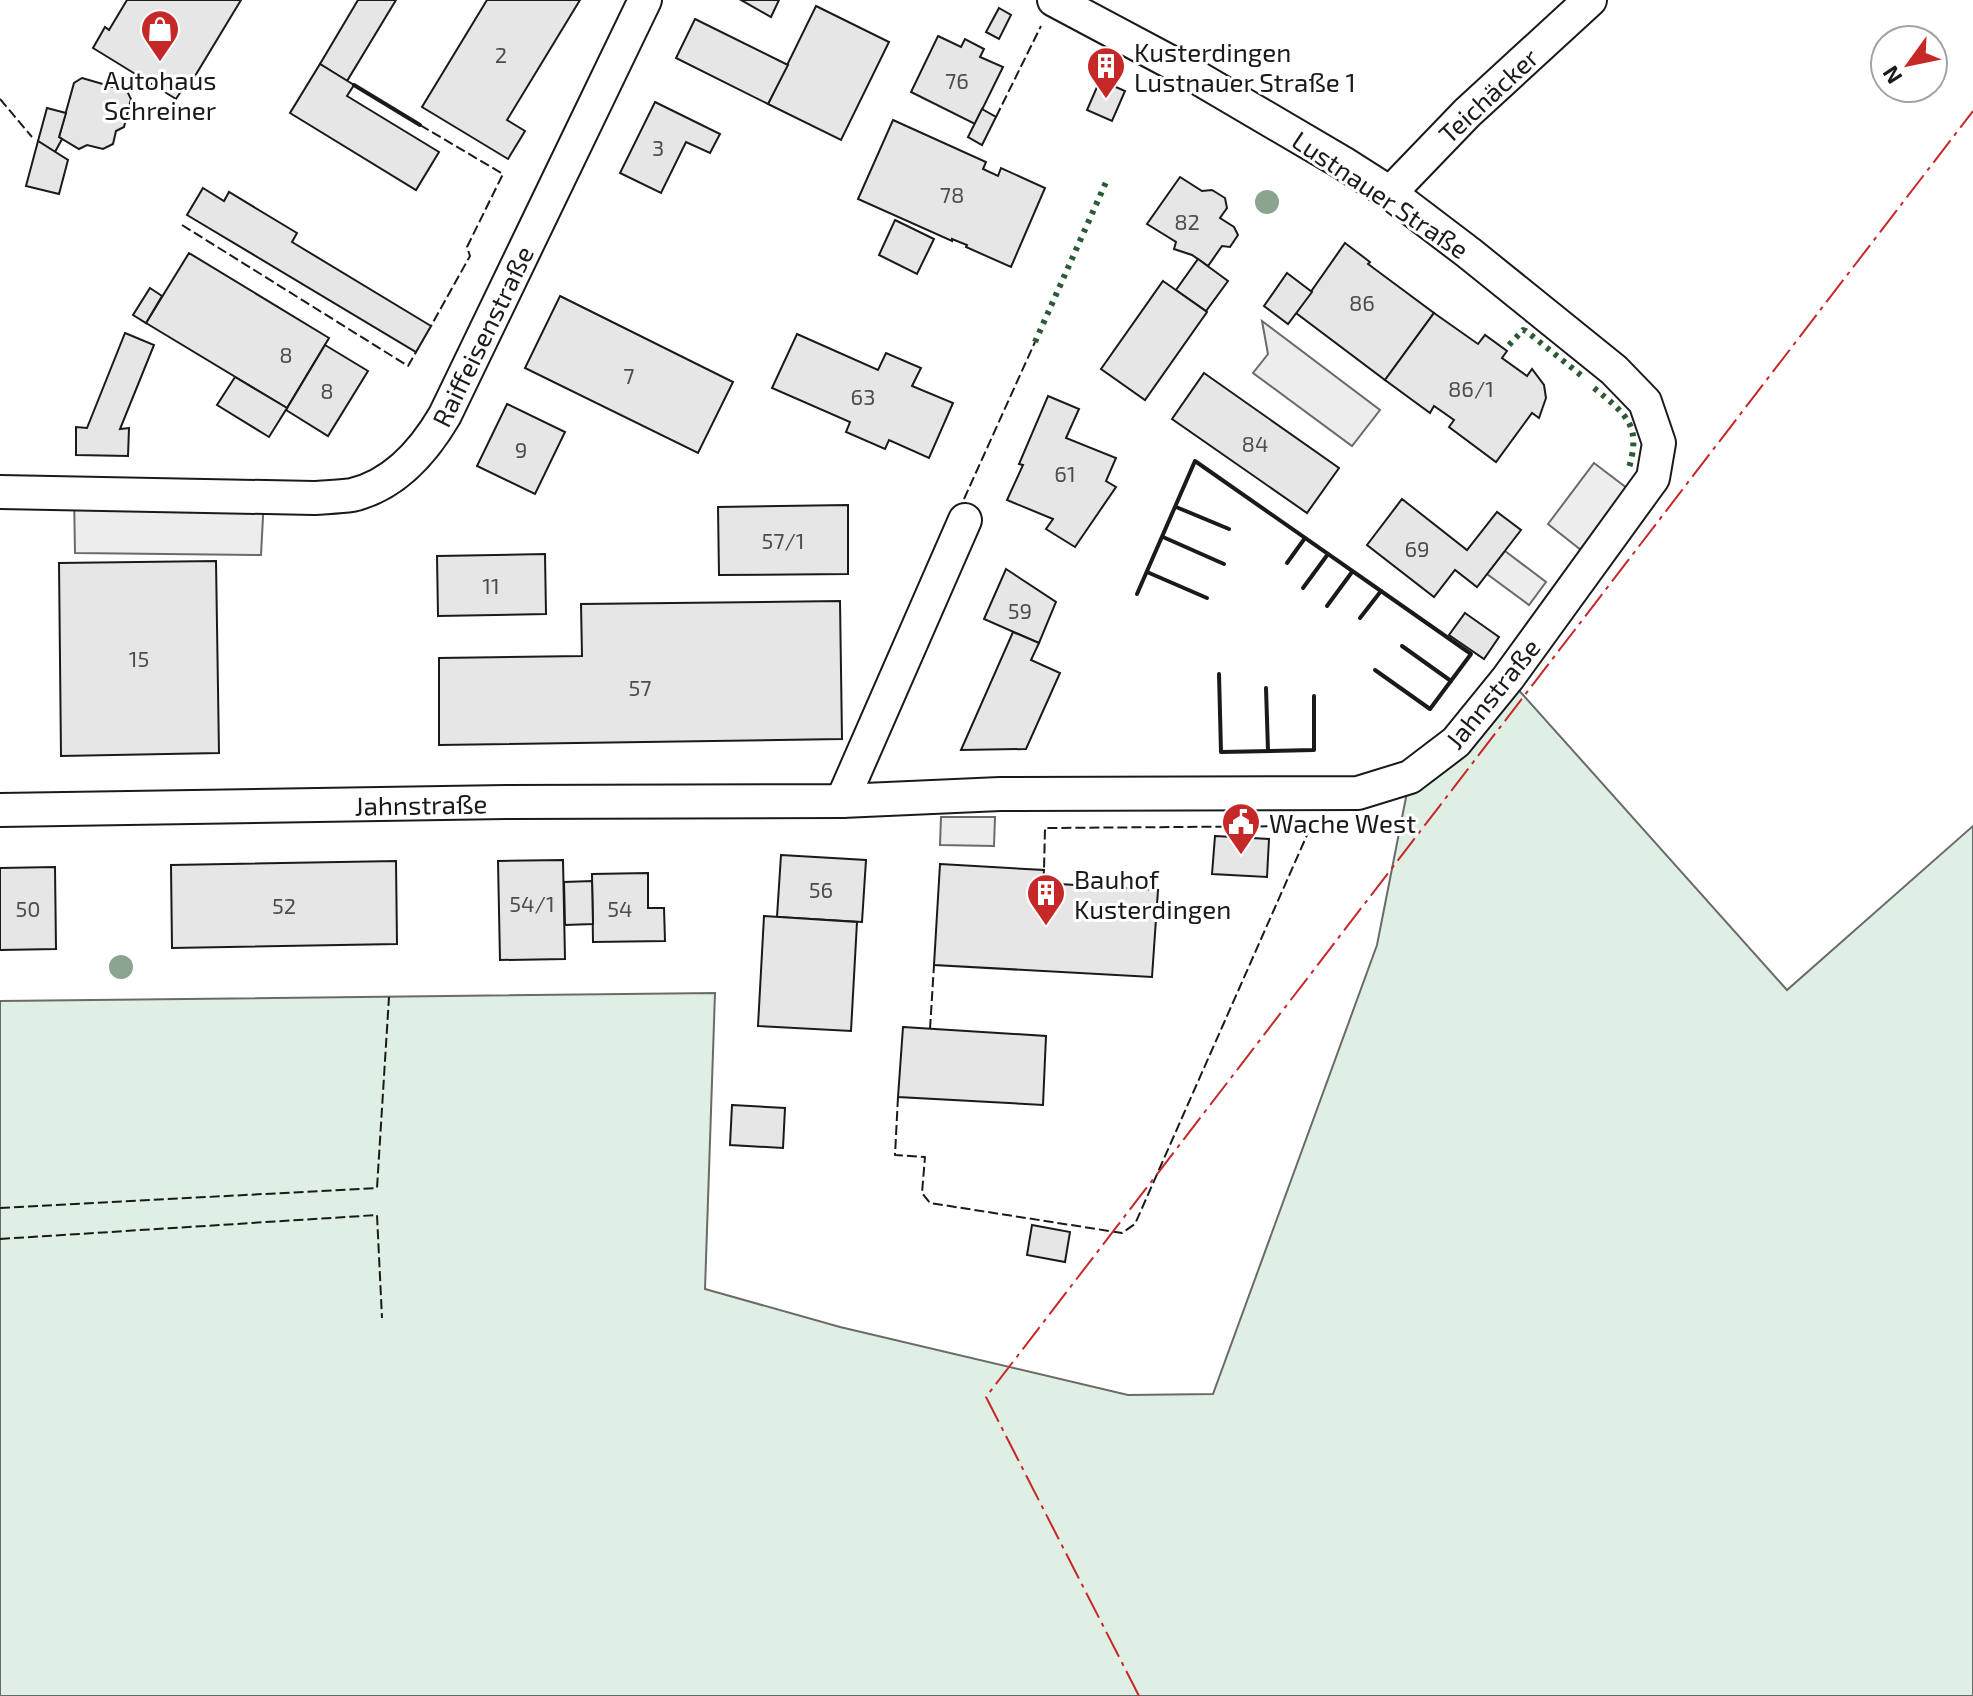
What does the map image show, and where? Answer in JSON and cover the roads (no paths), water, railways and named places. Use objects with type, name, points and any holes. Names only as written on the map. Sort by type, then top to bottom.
[{"type":"street","name":"Raiffeisenstraße","points":[[0,492],[314,498],[353,494],[382,483],[406,466],[429,443],[445,415],[645,0]]},
{"type":"street","name":"Lustnauer Straße","points":[[1054,0],[1176,65],[1390,193],[1614,370],[1645,402],[1659,443]]},
{"type":"street","name":"Teichäcker","points":[[1390,193],[1467,113],[1590,0]]},
{"type":"street","name":"Jahnstraße","points":[[0,810],[842,801],[1000,794],[1358,793],[1410,777],[1456,742],[1531,647],[1653,478],[1659,443]]},
{"type":"street","points":[[842,801],[965,520]]},
{"type":"place","name":"Autohaus Schreiner","points":[[160,63]]},
{"type":"place","name":"Kusterdingen Lustnauer Straße 1","points":[[1106,100]]},
{"type":"place","name":"Wache West","points":[[1241,856]]},
{"type":"place","name":"Bauhof Kusterdingen","points":[[1046,927]]}]
